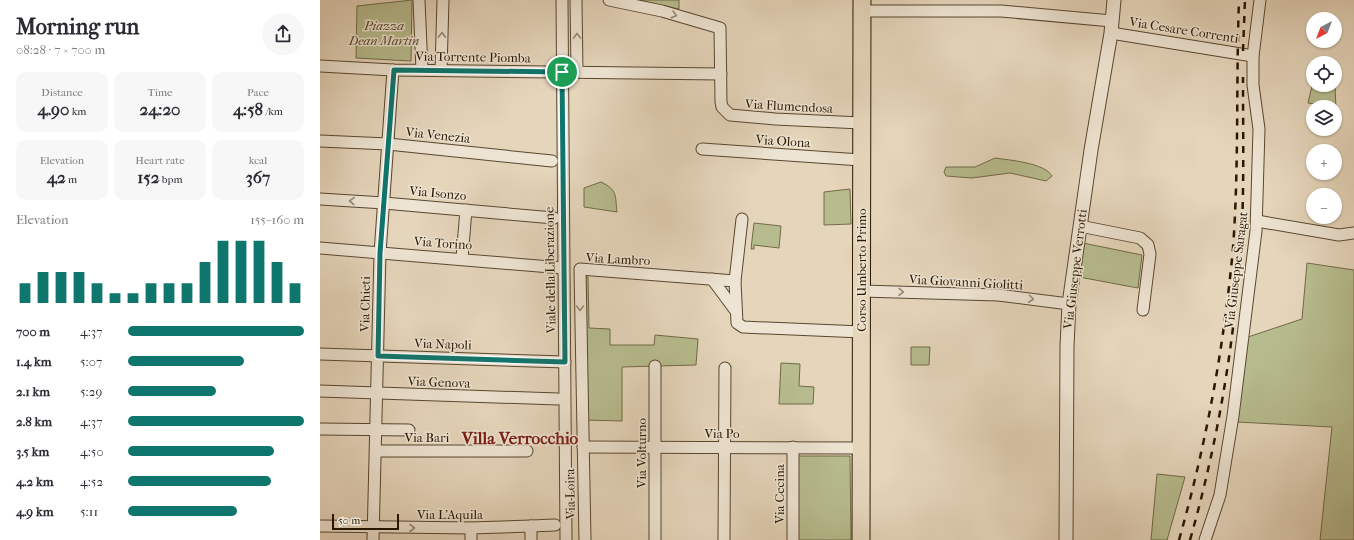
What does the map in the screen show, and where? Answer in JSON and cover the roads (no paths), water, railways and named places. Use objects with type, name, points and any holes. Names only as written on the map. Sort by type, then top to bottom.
[{"type":"main road","name":"Corso Umberto Primo","points":[[861,540],[862,5]]},
{"type":"street","points":[[419,0],[422,70]]},
{"type":"street","points":[[441,70],[443,0]]},
{"type":"street","name":"Viale della Liberazione","points":[[562,0],[566,540]]},
{"type":"street","points":[[576,0],[577,71]]},
{"type":"street","name":"Via Flumendosa","points":[[609,0],[662,11],[720,28],[721,102],[722,107],[730,115],[775,119],[861,123]]},
{"type":"street","name":"Via Giuseppe Verrotti","points":[[1066,540],[1067,342],[1069,304],[1112,27],[1114,0]]},
{"type":"street","name":"Via Giuseppe Saragat","points":[[1205,540],[1220,495],[1233,416],[1257,222],[1259,129],[1253,85],[1253,56],[1260,0]]},
{"type":"street","name":"Via Cesare Correnti","points":[[862,5],[1001,11],[1112,27],[1253,56]]},
{"type":"street","name":"Via Torrente Piomba","points":[[320,66],[394,70],[577,71],[721,74]]},
{"type":"street","name":"Via Chieti","points":[[373,540],[380,253],[394,70]]},
{"type":"street","name":"Via Venezia","points":[[320,141],[388,144],[552,161]]},
{"type":"street","name":"Via Olona","points":[[702,150],[861,160]]},
{"type":"street","name":"Via Isonzo","points":[[320,199],[554,218]]},
{"type":"street","points":[[462,258],[466,210]]},
{"type":"street","points":[[742,219],[735,281],[735,310],[737,323],[743,327],[862,332]]},
{"type":"street","points":[[1257,222],[1339,235],[1354,233]]},
{"type":"street","points":[[1080,226],[1140,238],[1148,245],[1150,254],[1143,310]]},
{"type":"street","name":"Via Torino","points":[[320,248],[462,258],[563,268]]},
{"type":"street","name":"Via Lambro","points":[[582,447],[580,269],[735,281]]},
{"type":"street","points":[[712,279],[735,310]]},
{"type":"street","name":"Via Giovanni Giolitti","points":[[862,291],[998,295],[1069,304]]},
{"type":"street","name":"Via Napoli","points":[[320,354],[565,362]]},
{"type":"street","name":"Via Volturno","points":[[655,366],[655,540]]},
{"type":"street","points":[[724,540],[725,368]]},
{"type":"street","name":"Via Genova","points":[[320,391],[558,399]]},
{"type":"street","points":[[320,429],[409,430]]},
{"type":"street","name":"Via Po","points":[[582,447],[862,448]]},
{"type":"street","name":"Via Loira","points":[[582,447],[585,540]]},
{"type":"street","name":"Via Cecina","points":[[793,447],[793,540]]},
{"type":"street","name":"Via Bari","points":[[376,451],[527,451]]},
{"type":"street","name":"Via L'Aquila","points":[[320,526],[373,528],[471,528],[555,525]]},
{"type":"street","points":[[531,540],[532,526]]},
{"type":"street","points":[[471,528],[471,540]]},
{"type":"railway","points":[[1179,540],[1206,432],[1225,322],[1235,217],[1239,0]]},
{"type":"railway","points":[[1243,51],[1245,0]]},
{"type":"railway","points":[[1190,540],[1210,463],[1231,346],[1242,228],[1243,77]]},
{"type":"district","name":"Villa Verrocchio","points":[[520,438]]},
{"type":"park label","name":"Piazza Dean Martin","points":[[384,32]]}]
